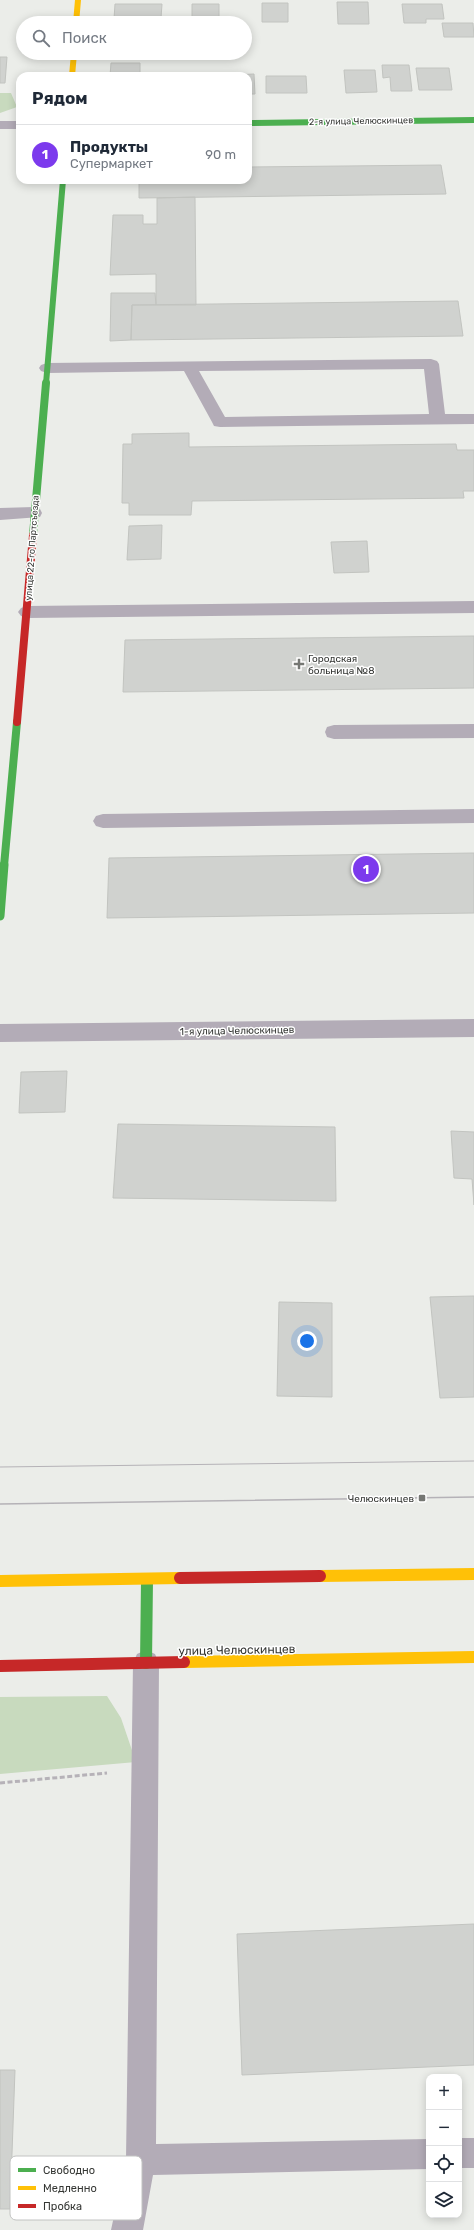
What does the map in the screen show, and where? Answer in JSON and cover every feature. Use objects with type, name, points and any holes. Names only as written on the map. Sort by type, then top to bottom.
[{"type":"street","points":[[77,16],[78,0]]},
{"type":"street","points":[[72,72],[73,60]]},
{"type":"street","name":"2-я улица Челюскинцев","points":[[252,123],[474,120]]},
{"type":"street","points":[[0,125],[16,125]]},
{"type":"street","name":"улица 22-го Партсъезда","points":[[0,916],[63,184]]},
{"type":"street","points":[[47,368],[431,364],[438,419]]},
{"type":"street","points":[[189,367],[220,422],[474,418]]},
{"type":"street","points":[[0,514],[34,513]]},
{"type":"street","points":[[27,612],[474,607]]},
{"type":"street","points":[[334,732],[474,730]]},
{"type":"street","points":[[103,821],[474,816]]},
{"type":"street","name":"1-я улица Челюскинцев","points":[[0,1033],[474,1028]]},
{"type":"street","points":[[0,1581],[474,1574]]},
{"type":"street","points":[[141,2156],[147,1580]]},
{"type":"street","name":"улица Челюскинцев","points":[[0,1666],[474,1657]]},
{"type":"street","points":[[462,2153],[474,2153]]},
{"type":"street","points":[[142,2160],[426,2154]]},
{"type":"street","points":[[127,2230],[129,2220]]},
{"type":"path","points":[[0,1783],[144,1769]]},
{"type":"green space","points":[[0,93],[11,93],[16,107],[0,113]]},
{"type":"green space","points":[[107,1696],[121,1718],[136,1762],[0,1774],[0,1697]]},
{"type":"building","points":[[337,2],[368,2],[369,24],[338,24]]},
{"type":"building","points":[[262,3],[288,3],[288,22],[262,22]]},
{"type":"building","points":[[115,4],[162,4],[161,16],[114,16]]},
{"type":"building","points":[[192,4],[219,4],[219,16],[192,16]]},
{"type":"building","points":[[402,4],[442,4],[444,19],[426,19],[426,23],[404,23]]},
{"type":"building","points":[[442,23],[473,23],[474,37],[444,37]]},
{"type":"building","points":[[0,57],[7,57],[5,83],[0,83]]},
{"type":"building","points":[[111,63],[140,63],[140,72],[110,72]]},
{"type":"building","points":[[382,65],[409,65],[412,91],[391,91],[390,77],[383,78]]},
{"type":"building","points":[[416,68],[449,68],[452,90],[419,90]]},
{"type":"building","points":[[344,70],[375,70],[377,92],[346,93]]},
{"type":"building","points":[[252,74],[254,74],[255,94],[252,94]]},
{"type":"building","points":[[266,76],[306,76],[307,93],[266,93]]},
{"type":"building","points":[[441,165],[446,194],[139,198],[139,184],[252,184],[252,167]]},
{"type":"building","points":[[195,197],[196,305],[156,305],[156,274],[110,275],[113,215],[143,215],[143,224],[157,224],[157,198]]},
{"type":"building","points":[[111,293],[155,293],[156,305],[132,305],[131,340],[110,341]]},
{"type":"building","points":[[458,301],[463,336],[131,340],[132,305]]},
{"type":"building","points":[[189,433],[189,447],[456,444],[457,450],[474,450],[474,491],[463,491],[464,498],[192,501],[191,515],[129,515],[129,503],[122,503],[123,444],[132,444],[132,434]]},
{"type":"building","points":[[162,525],[161,559],[127,560],[129,526]]},
{"type":"building","points":[[367,541],[369,572],[334,573],[331,542]]},
{"type":"building","name":"Городская больница №8","points":[[474,636],[474,688],[123,692],[125,640]]},
{"type":"building","points":[[474,853],[474,913],[107,918],[109,858]]},
{"type":"building","points":[[67,1071],[65,1112],[19,1113],[21,1072]]},
{"type":"building","points":[[118,1124],[335,1127],[336,1201],[113,1198]]},
{"type":"building","points":[[451,1131],[474,1132],[474,1205],[472,1179],[454,1178]]},
{"type":"building","points":[[474,1296],[474,1397],[440,1398],[430,1297]]},
{"type":"building","points":[[279,1302],[332,1303],[332,1397],[277,1396]]},
{"type":"building","points":[[474,1924],[474,2065],[242,2075],[237,1934]]},
{"type":"building","points":[[0,2070],[15,2070],[12,2156],[10,2156],[10,2209],[0,2209]]},
{"type":"tram line","points":[[0,1467],[474,1461]]},
{"type":"tram line","points":[[0,1504],[474,1497]]},
{"type":"traffic: fast","points":[[252,123],[474,120]]},
{"type":"traffic: fast","points":[[33,535],[63,184]]},
{"type":"traffic: fast","points":[[0,916],[17,722]]},
{"type":"traffic: fast","points":[[146,1663],[147,1580]]},
{"type":"traffic: slow","points":[[77,16],[78,0]]},
{"type":"traffic: slow","points":[[72,72],[73,60]]},
{"type":"traffic: slow","points":[[320,1576],[474,1574]]},
{"type":"traffic: slow","points":[[0,1581],[180,1578]]},
{"type":"traffic: slow","points":[[184,1662],[474,1657]]},
{"type":"traffic: jam","points":[[17,722],[33,535]]},
{"type":"traffic: jam","points":[[180,1578],[320,1576]]},
{"type":"traffic: jam","points":[[0,1666],[184,1662]]},
{"type":"place","name":"Городская больница №8","points":[[299,664]]},
{"type":"place","name":"Продукты","points":[[366,869]]},
{"type":"place","name":"Челюскинцев","points":[[422,1498]]}]
